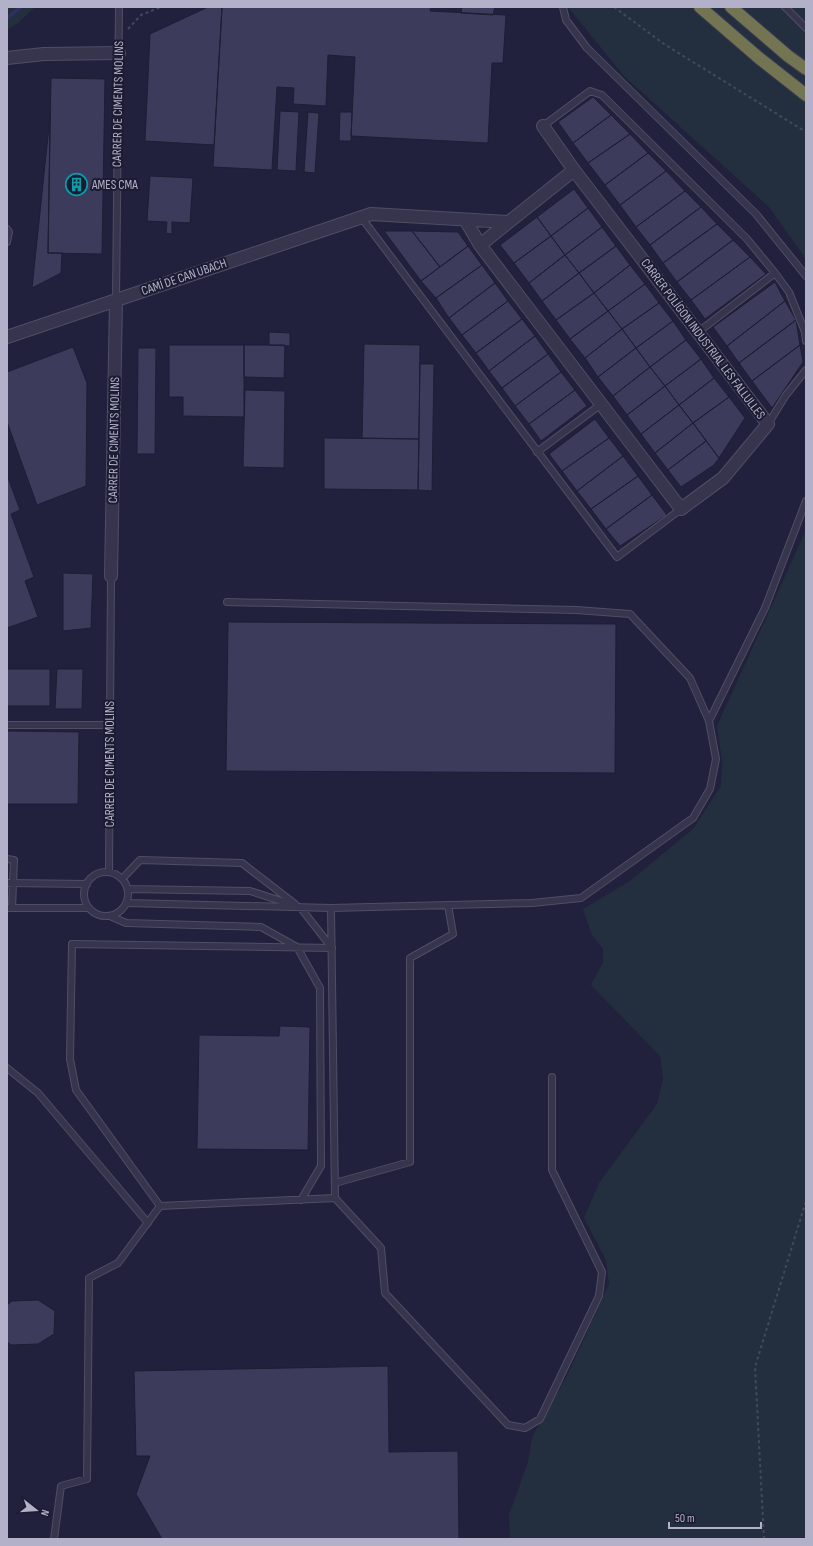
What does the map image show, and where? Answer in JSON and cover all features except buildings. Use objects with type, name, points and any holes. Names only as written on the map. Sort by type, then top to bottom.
[{"type":"highway","points":[[700,7],[758,58],[806,95]]},
{"type":"highway","points":[[731,7],[788,56],[806,69]]},
{"type":"street","points":[[7,58],[44,54],[118,53]]},
{"type":"street","name":"CARRER POLÍGON INDUSTRIAL LES FALLULLES","points":[[543,126],[574,170],[768,424],[723,478],[681,509]]},
{"type":"street","points":[[480,245],[574,170]]},
{"type":"street","points":[[361,217],[371,214],[466,221],[508,222]]},
{"type":"street","name":"CAMÍ DE CAN UBACH","points":[[7,337],[361,217]]},
{"type":"street","points":[[466,221],[480,245],[600,405],[681,509]]},
{"type":"street","name":"CARRER DE CIMENTS MOLINS","points":[[111,576],[116,300]]},
{"type":"lane","name":"CARRER DE CIMENTS MOLINS","points":[[116,300],[119,7]]},
{"type":"lane","points":[[562,7],[566,20],[587,48],[756,214],[806,276]]},
{"type":"lane","points":[[785,7],[806,28]]},
{"type":"lane","points":[[543,126],[590,90],[602,95],[747,240],[775,273],[789,292],[805,332],[806,341]]},
{"type":"lane","points":[[361,217],[617,557],[681,509]]},
{"type":"lane","points":[[7,229],[9,232],[7,242]]},
{"type":"lane","points":[[697,332],[775,273]]},
{"type":"lane","points":[[768,424],[786,395],[806,370]]},
{"type":"lane","points":[[537,452],[600,405]]},
{"type":"lane","points":[[709,720],[765,608],[806,500]]},
{"type":"lane","name":"CARRER DE CIMENTS MOLINS","points":[[110,872],[111,576]]},
{"type":"lane","points":[[127,903],[331,908],[532,904],[581,898],[693,818],[710,789],[716,759],[709,720],[690,678],[630,614],[576,610],[227,602]]},
{"type":"lane","points":[[7,725],[110,725]]},
{"type":"lane","points":[[7,859],[14,860],[10,883],[10,908],[89,908]]},
{"type":"lane","points":[[122,879],[140,860],[242,863],[300,907],[332,948]]},
{"type":"lane","points":[[110,872],[122,879],[128,889],[127,903],[118,914],[110,916],[98,915],[89,908],[84,894],[87,884],[95,875],[110,872]]},
{"type":"lane","points":[[10,883],[87,884]]},
{"type":"lane","points":[[128,889],[250,892],[300,907]]},
{"type":"lane","points":[[335,1183],[410,1162],[410,958],[453,934],[448,905]]},
{"type":"lane","points":[[331,908],[335,1198],[381,1248],[385,1293],[508,1425],[525,1428],[540,1419],[599,1296],[602,1272],[552,1170],[552,1077]]},
{"type":"lane","points":[[110,916],[126,923],[261,927],[297,947],[320,988],[321,1166],[301,1200]]},
{"type":"lane","points":[[160,1206],[76,1090],[70,1059],[72,944],[332,948]]},
{"type":"lane","points":[[7,1068],[38,1093],[148,1223]]},
{"type":"lane","points":[[160,1206],[335,1198]]},
{"type":"lane","points":[[54,1539],[61,1486],[87,1479],[89,1278],[118,1264],[160,1206]]},
{"type":"path","points":[[119,39],[141,15],[161,7]]},
{"type":"path","points":[[614,7],[664,44],[806,132]]},
{"type":"path","points":[[764,1539],[755,1367],[806,1201]]},
{"type":"shaded area","points":[[7,7],[35,7],[18,23],[7,30]]},
{"type":"shaded area","points":[[568,7],[806,7],[806,259],[769,207],[624,76]]},
{"type":"shaded area","points":[[806,530],[806,1539],[510,1539],[509,1515],[528,1462],[532,1437],[567,1376],[609,1284],[606,1260],[584,1218],[599,1183],[657,1104],[663,1079],[660,1056],[591,985],[603,962],[603,949],[592,935],[583,909],[630,881],[693,829],[721,786],[722,762],[717,726]]},
{"type":"waterway","points":[[7,18],[21,7]]},
{"type":"place","name":"AMES CMA","points":[[76,185]]}]
